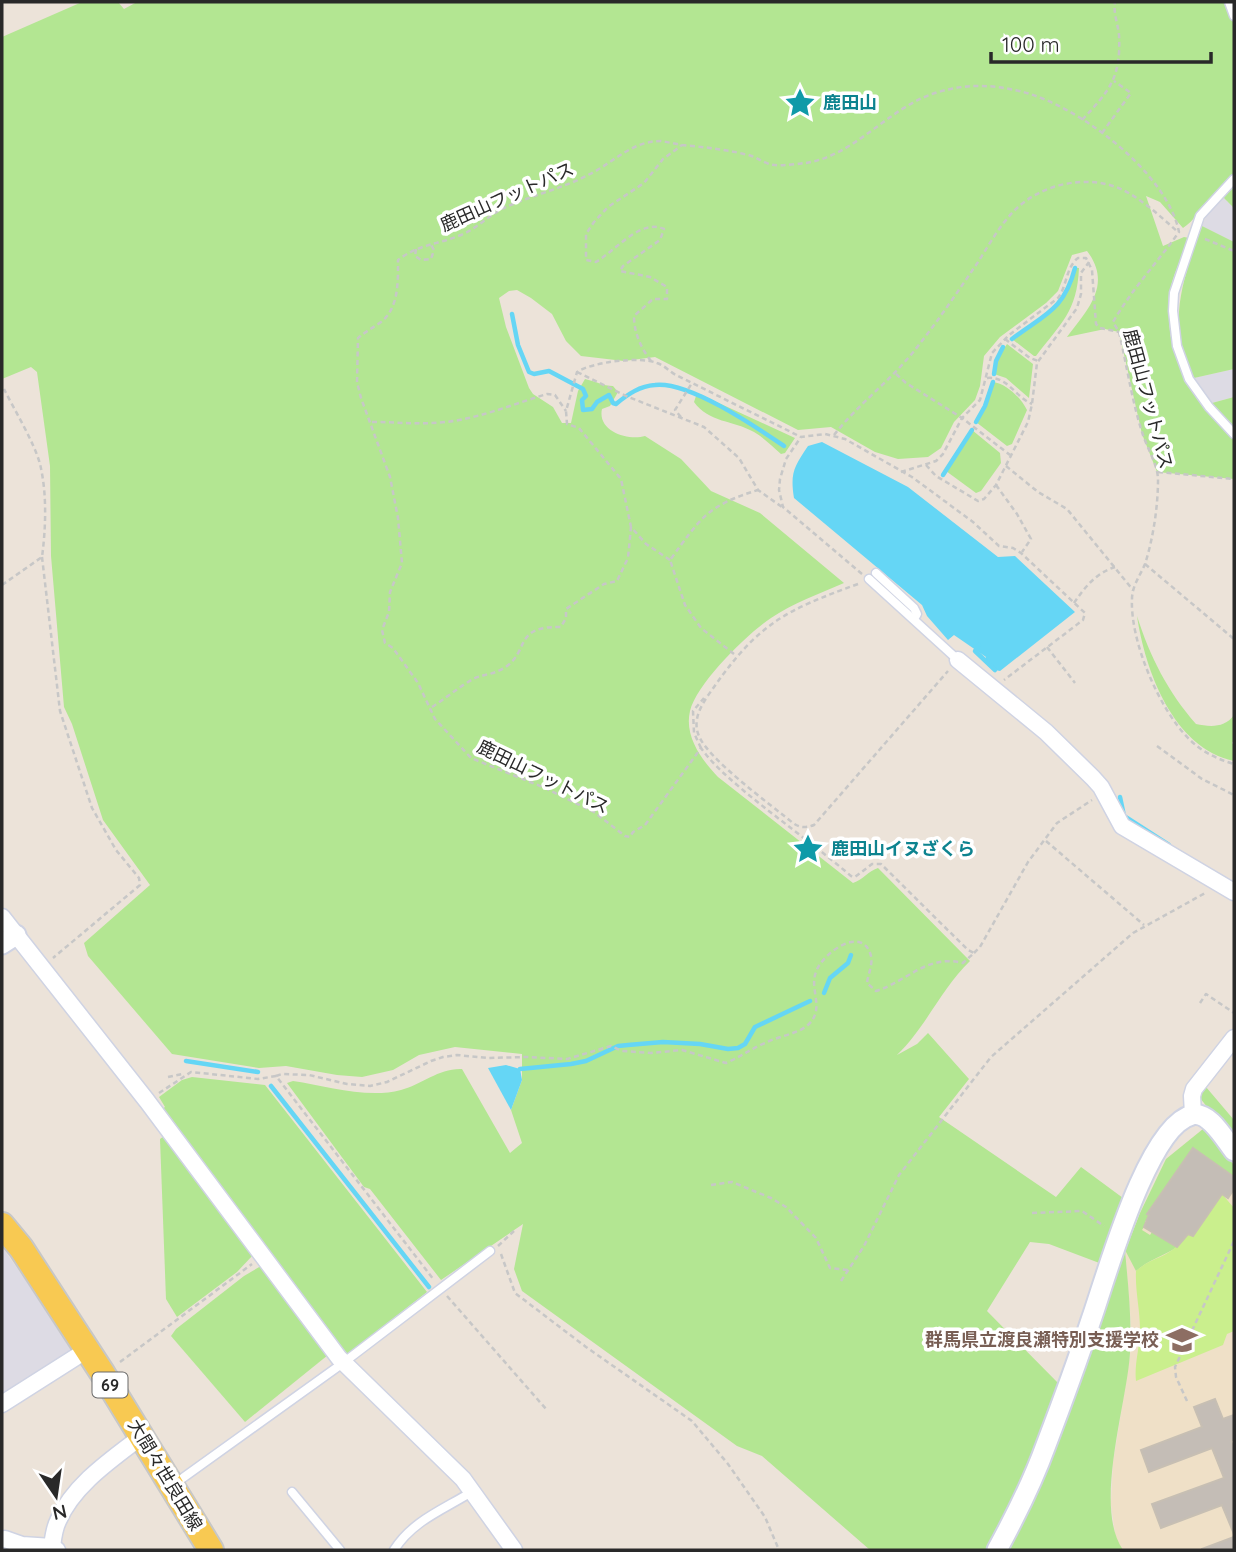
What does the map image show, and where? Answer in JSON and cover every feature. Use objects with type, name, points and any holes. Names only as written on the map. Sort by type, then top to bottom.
[{"type":"main road","name":"大間々世良田線","points":[[2,1225],[21,1248],[103,1374],[211,1550]]},
{"type":"street","points":[[958,660],[1046,732],[1094,778],[1122,826],[1234,892]]},
{"type":"street","points":[[2,917],[9,939],[43,967],[343,1363],[463,1479],[514,1550]]},
{"type":"street","points":[[1193,1114],[1194,1089],[1234,1038]]},
{"type":"street","points":[[997,1550],[1046,1444],[1142,1177],[1176,1125],[1193,1114],[1207,1118],[1234,1151]]},
{"type":"street","points":[[2,1404],[87,1350]]},
{"type":"street","points":[[4,1538],[22,1548],[54,1549],[58,1519],[74,1496],[101,1469],[142,1436]]},
{"type":"lane","points":[[1229,2],[1234,16]]},
{"type":"lane","points":[[1234,179],[1200,216],[1174,293],[1174,330],[1189,379],[1209,407],[1234,434]]},
{"type":"lane","points":[[872,576],[914,608],[917,614],[914,619],[958,660]]},
{"type":"lane","points":[[171,1487],[343,1363],[490,1251]]},
{"type":"lane","points":[[394,1550],[400,1541],[425,1519],[473,1491]]},
{"type":"lane","points":[[292,1492],[340,1550]]},
{"type":"path","points":[[1082,120],[1114,81],[1119,35],[1115,2]]},
{"type":"path","points":[[1102,134],[1131,93],[1114,81]]},
{"type":"path","name":"鹿田山フットパス","points":[[701,748],[645,825],[630,836],[625,836],[594,812],[545,788],[471,758],[435,719],[418,683],[393,649],[385,643],[382,630],[389,612],[390,592],[402,563],[392,486],[357,382],[358,338],[371,327],[380,324],[393,309],[398,282],[398,260],[430,243],[460,236],[503,208],[590,175],[640,144],[663,141],[707,146],[747,154],[769,164],[809,162],[846,149],[888,118],[933,94],[984,85],[1042,98],[1082,120],[1119,145],[1140,166],[1174,211],[1180,232],[1134,289],[1113,322],[1119,332],[1142,434],[1157,472],[1153,529],[1145,564],[1133,590],[1133,615],[1145,664],[1176,724],[1202,751],[1234,764]]},
{"type":"path","points":[[651,362],[636,334],[634,316],[653,299],[667,299],[667,288],[654,279],[620,271],[623,266],[660,240],[664,229],[654,226],[634,234],[596,262],[586,260],[586,234],[608,207],[644,183],[663,159],[682,145]]},
{"type":"path","points":[[834,435],[850,414],[896,373],[919,345],[1014,211],[1040,192],[1081,182],[1102,183],[1136,198],[1180,232]]},
{"type":"path","points":[[1194,234],[1234,251]]},
{"type":"path","points":[[416,249],[415,256],[421,260],[430,259],[434,250],[430,243]]},
{"type":"path","points":[[901,471],[936,461],[943,454],[962,418],[980,400],[992,353],[1005,339],[1058,298],[1064,290],[1074,260],[1083,257],[1089,262],[1094,286],[1096,324],[1100,328],[1119,332]]},
{"type":"path","points":[[926,465],[936,476],[978,500],[984,499],[996,485],[1028,422],[1038,361],[1077,308],[1081,294],[1081,273],[1089,262]]},
{"type":"path","points":[[1005,339],[1030,359],[1038,361]]},
{"type":"path","points":[[431,708],[477,677],[491,676],[507,666],[526,637],[542,626],[561,627],[566,609],[604,584],[617,581],[628,558],[631,527],[621,479],[579,428],[567,424],[566,411],[577,372],[584,367],[615,361],[658,363],[692,383],[801,437],[834,435],[901,471],[973,522],[999,546],[1013,548],[1021,554],[1084,613],[1083,620],[992,689]]},
{"type":"path","points":[[577,372],[704,427],[739,458],[758,490],[872,576],[787,613],[755,635],[736,655],[700,706],[698,736],[713,756],[793,823],[808,827],[814,825],[958,660]]},
{"type":"path","points":[[896,373],[906,383],[962,418],[1010,455]]},
{"type":"path","points":[[987,378],[999,379],[1032,404]]},
{"type":"path","points":[[681,417],[675,410],[692,383]]},
{"type":"path","points":[[4,389],[39,462],[44,491],[45,537],[42,557],[60,711],[92,808],[116,850],[139,878],[140,885],[43,967]]},
{"type":"path","points":[[370,422],[431,423],[457,420],[547,394],[555,395],[566,411]]},
{"type":"path","points":[[783,508],[779,490],[780,479],[786,459],[801,437]]},
{"type":"path","points":[[1005,466],[1038,492],[1067,509],[1133,590]]},
{"type":"path","points":[[1157,472],[1234,479]]},
{"type":"path","points":[[996,485],[1031,539],[1021,554]]},
{"type":"path","points":[[670,560],[708,512],[729,499],[758,490]]},
{"type":"path","points":[[631,527],[646,544],[670,560],[685,605],[701,628],[736,655]]},
{"type":"path","points":[[2,585],[42,557]]},
{"type":"path","points":[[1145,564],[1234,639]]},
{"type":"path","points":[[1075,604],[1094,578],[1115,567]]},
{"type":"path","points":[[1047,647],[1075,683]]},
{"type":"path","points":[[707,697],[700,701],[693,711],[694,733],[701,748],[716,767],[851,876],[855,877],[872,864],[881,864],[974,953]]},
{"type":"path","points":[[1157,746],[1202,779],[1234,795]]},
{"type":"path","points":[[168,1077],[186,1073],[258,1079],[282,1074],[309,1075],[347,1084],[370,1086],[387,1082],[431,1061],[450,1056],[567,1059],[613,1047],[651,1053],[682,1050],[726,1063],[768,1041],[803,1029],[814,1018],[817,1007],[815,973],[823,961],[848,941],[857,940],[864,944],[870,954],[867,983],[876,991],[910,976],[927,963],[948,960],[962,963],[980,947],[1028,862],[1057,823],[1092,800],[1105,796]]},
{"type":"path","points":[[1045,840],[1144,925]]},
{"type":"path","points":[[841,1281],[864,1246],[899,1175],[991,1058],[1144,925],[1209,891],[1217,883]]},
{"type":"path","points":[[1200,1003],[1206,994],[1234,1013]]},
{"type":"path","points":[[152,1098],[186,1073]]},
{"type":"path","points":[[276,1076],[440,1287],[547,1409]]},
{"type":"path","points":[[711,1185],[732,1182],[786,1207],[816,1238],[830,1268],[848,1270]]},
{"type":"path","points":[[1032,1213],[1082,1211],[1100,1225],[1120,1232]]},
{"type":"path","points":[[490,1251],[514,1231]]},
{"type":"path","points":[[1187,1401],[1176,1377],[1175,1367],[1234,1241]]},
{"type":"path","points":[[499,1245],[515,1293],[586,1348],[692,1421],[728,1464],[765,1517],[779,1550]]},
{"type":"path","points":[[103,1374],[263,1255]]},
{"type":"shaded area","points":[[1221,198],[1234,208],[1234,242],[1202,226]]},
{"type":"shaded area","points":[[1234,369],[1234,397],[1212,403],[1194,378]]},
{"type":"shaded area","name":"群馬県立渡良瀬特別支援学校","points":[[1203,1129],[1234,1165],[1234,1550],[1123,1550],[1116,1540],[1111,1504],[1113,1463],[1130,1357],[1131,1323],[1125,1248],[1166,1159]]},
{"type":"shaded area","points":[[2,1247],[71,1344],[69,1355],[2,1398]]},
{"type":"green space","points":[[82,2],[118,2],[124,9],[137,2],[1234,2],[1234,208],[1224,198],[1211,198],[1183,228],[1160,202],[1146,196],[1163,246],[1184,237],[1189,238],[1169,294],[1170,334],[1174,352],[1188,384],[1209,413],[1234,440],[1234,479],[1157,472],[1142,434],[1119,332],[1105,329],[1067,337],[1089,307],[1097,286],[1098,275],[1087,251],[1072,255],[1058,291],[1000,337],[984,356],[975,400],[954,422],[941,448],[928,457],[898,459],[875,452],[831,427],[798,430],[655,357],[624,361],[581,356],[566,341],[552,314],[531,298],[517,290],[509,291],[499,298],[506,327],[529,388],[533,394],[553,407],[562,423],[571,423],[578,391],[585,379],[613,386],[618,392],[610,406],[602,409],[604,423],[609,429],[630,437],[645,436],[681,459],[711,491],[760,513],[844,583],[797,603],[771,618],[724,660],[702,687],[690,711],[692,739],[718,777],[853,883],[878,868],[970,961],[897,1055],[917,1044],[928,1033],[969,1079],[939,1117],[1056,1197],[1081,1167],[1123,1198],[1102,1264],[1049,1244],[1030,1242],[987,1311],[1059,1384],[1028,1467],[988,1550],[870,1550],[762,1456],[737,1446],[522,1291],[514,1269],[523,1224],[441,1280],[370,1189],[364,1187],[287,1083],[293,1081],[361,1092],[388,1092],[401,1090],[446,1071],[462,1069],[510,1153],[522,1143],[511,1110],[522,1080],[522,1054],[455,1047],[419,1055],[393,1070],[362,1077],[286,1066],[259,1068],[172,1054],[88,956],[84,943],[150,885],[103,820],[64,707],[51,556],[50,466],[37,372],[31,367],[2,379],[2,37]]},
{"type":"green space","points":[[1202,226],[1234,242],[1234,369],[1194,378],[1180,339],[1180,302],[1183,283]]},
{"type":"green space","points":[[1075,268],[1079,268],[1078,283],[1071,306],[1060,325],[1034,356],[1012,339],[1052,310],[1065,293]]},
{"type":"green space","points":[[1007,344],[1033,364],[1029,398],[1006,378],[994,374],[996,361]]},
{"type":"green space","points":[[993,382],[1013,392],[1027,410],[1012,444],[1007,446],[976,422]]},
{"type":"green space","points":[[697,393],[795,438],[785,453],[781,454],[754,432],[714,418],[700,409],[694,402]]},
{"type":"green space","points":[[1234,397],[1234,427],[1212,403]]},
{"type":"green space","points":[[972,430],[1000,453],[1001,463],[981,491],[976,493],[946,471]]},
{"type":"green space","points":[[1137,616],[1161,673],[1196,724],[1217,726],[1234,715],[1234,761],[1213,753],[1194,740],[1179,724],[1155,682]]},
{"type":"green space","points":[[1234,1048],[1234,1052],[1206,1087],[1234,1120],[1234,1141],[1200,1098],[1200,1089]]},
{"type":"green space","points":[[192,1077],[265,1085],[427,1292],[348,1354],[342,1352],[159,1111],[165,1107],[159,1097],[182,1080]]},
{"type":"green space","points":[[1203,1129],[1234,1165],[1234,1177],[1193,1148],[1148,1214],[1147,1223],[1142,1230],[1150,1235],[1152,1232],[1177,1247],[1136,1271],[1125,1251],[1166,1159]]},
{"type":"green space","points":[[167,1134],[253,1255],[237,1272],[177,1317],[166,1299],[160,1139]]},
{"type":"green space","points":[[1222,1194],[1234,1208],[1234,1331],[1227,1334],[1223,1345],[1136,1381],[1140,1329],[1136,1271],[1169,1252],[1188,1234],[1193,1236]]},
{"type":"green space","points":[[1125,1251],[1130,1353],[1111,1482],[1111,1508],[1115,1531],[1123,1550],[1008,1550],[1043,1477],[1090,1356],[1106,1301]]},
{"type":"green space","points":[[261,1266],[328,1355],[245,1422],[171,1336],[176,1329],[244,1276]]},
{"type":"water","points":[[822,442],[908,487],[998,557],[1015,556],[1075,612],[1000,671],[995,670],[986,657],[954,635],[948,640],[927,616],[922,605],[794,498],[793,476],[796,465],[808,446]]},
{"type":"water","points":[[506,1065],[520,1069],[522,1080],[511,1110],[488,1068]]},
{"type":"building","points":[[1193,1148],[1234,1177],[1234,1189],[1228,1198],[1222,1194],[1193,1236],[1188,1234],[1177,1247],[1144,1227],[1149,1215],[1147,1214]]},
{"type":"building","points":[[1215,1399],[1223,1419],[1234,1415],[1234,1439],[1231,1441],[1234,1450],[1234,1534],[1222,1505],[1161,1528],[1152,1504],[1224,1478],[1212,1448],[1149,1472],[1141,1450],[1202,1427],[1194,1407]]},
{"type":"building","points":[[1234,1537],[1234,1550],[1202,1550],[1202,1549]]},
{"type":"waterway","points":[[1012,339],[1052,310],[1065,293],[1075,268]]},
{"type":"waterway","points":[[512,314],[518,345],[529,372],[534,374],[549,371],[583,389],[586,396],[582,400],[583,410],[592,409],[597,402],[609,395],[616,404],[644,387],[669,386],[686,390],[722,407],[784,446]]},
{"type":"waterway","points":[[994,374],[996,361],[1003,347]]},
{"type":"waterway","points":[[976,422],[993,382]]},
{"type":"waterway","points":[[943,475],[972,430]]},
{"type":"waterway","points":[[979,645],[975,651],[995,670]]},
{"type":"waterway","points":[[1120,797],[1124,816],[1169,845]]},
{"type":"waterway","points":[[824,993],[830,978],[848,963],[851,955]]},
{"type":"waterway","points":[[520,1069],[586,1061],[618,1046],[628,1045],[663,1042],[738,1048],[745,1044],[755,1027],[810,1001]]},
{"type":"waterway","points":[[186,1061],[258,1072]]},
{"type":"waterway","points":[[271,1086],[429,1287]]},
{"type":"place","name":"鹿田山","points":[[800,103]]},
{"type":"place","name":"鹿田山イヌざくら","points":[[808,849]]},
{"type":"place","name":"群馬県立渡良瀬特別支援学校","points":[[1182,1340]]}]
